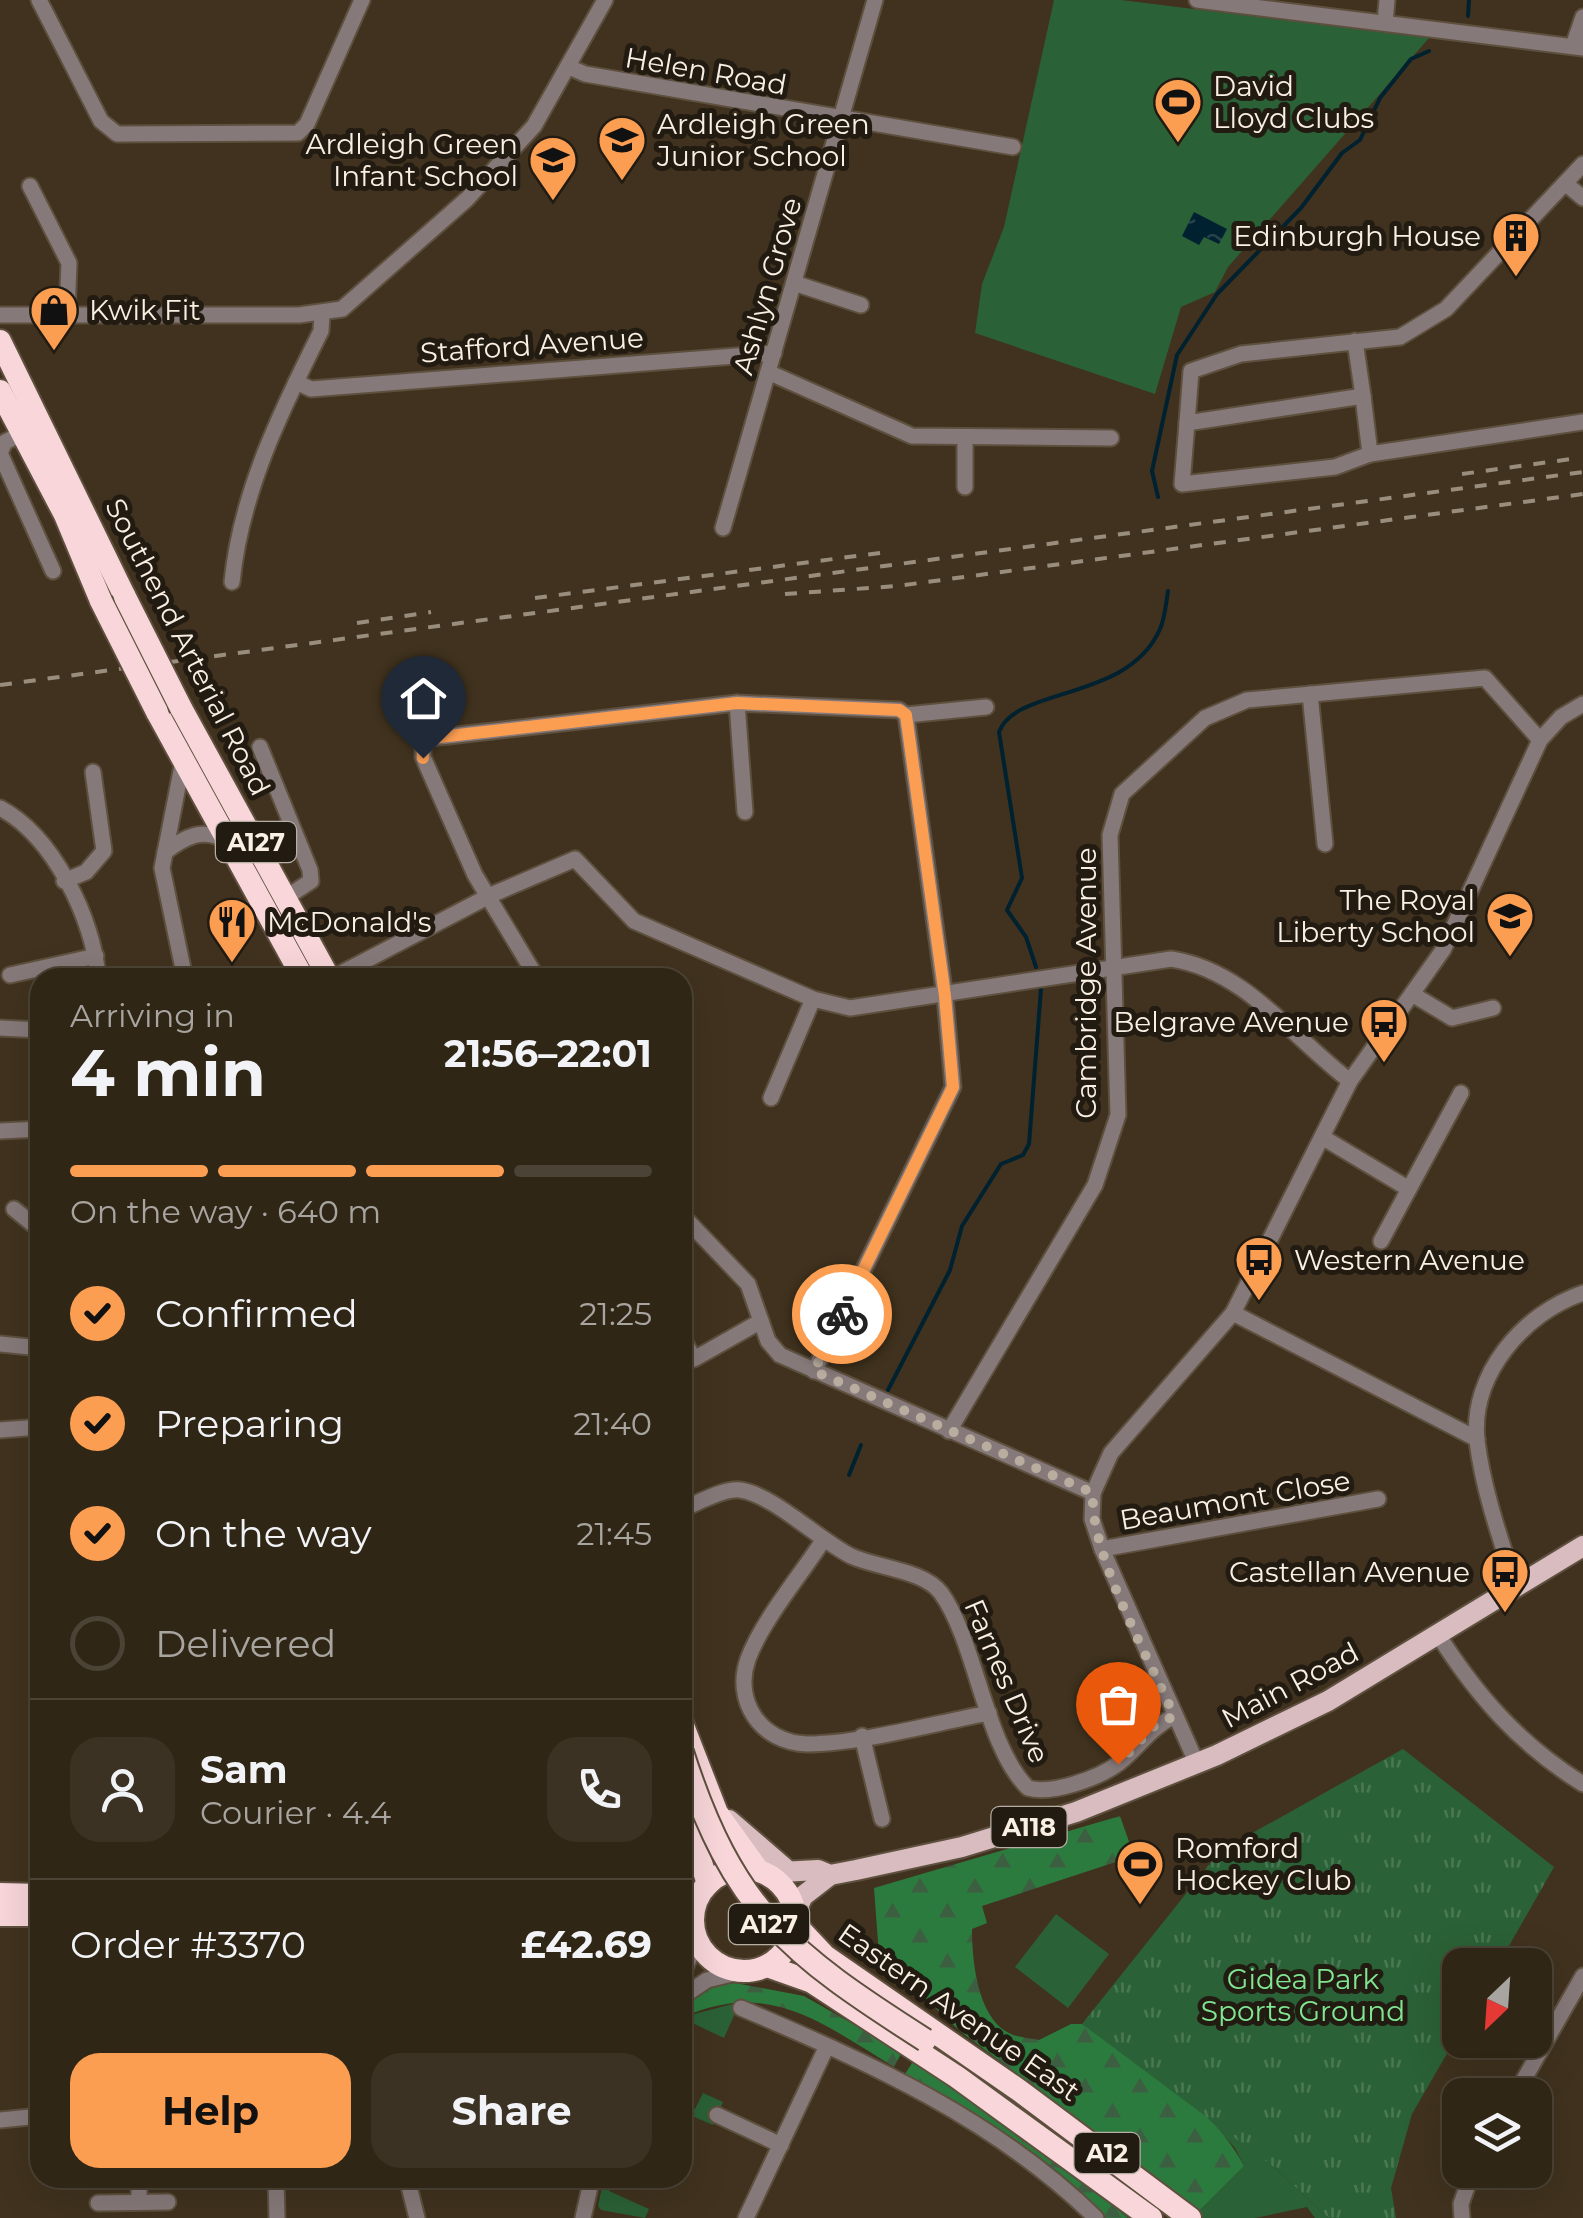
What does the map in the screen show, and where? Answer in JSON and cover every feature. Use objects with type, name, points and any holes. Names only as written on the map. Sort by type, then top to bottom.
[{"type":"highway","name":"Southend Arterial Road","points":[[0,342],[181,708],[326,968]]},
{"type":"highway","name":"A127","points":[[0,368],[3,396]]},
{"type":"highway","name":"Southend Arterial Road","points":[[3,396],[157,712],[299,968]]},
{"type":"highway","name":"A127","points":[[692,1750],[721,1821],[769,1871]]},
{"type":"highway","name":"A127","points":[[692,1781],[708,1828],[749,1901],[801,1955],[924,2040],[1028,2125]]},
{"type":"highway","points":[[734,1870],[769,1871],[787,1894],[794,1919],[789,1945],[767,1966],[740,1972],[715,1963],[692,1936],[697,1889],[734,1870]]},
{"type":"highway","points":[[0,1894],[30,1895]]},
{"type":"highway","points":[[0,1915],[30,1915]]},
{"type":"highway","name":"Eastern Avenue East","points":[[794,1919],[824,1956],[1020,2091],[1190,2218]]},
{"type":"highway","name":"Eastern Avenue East","points":[[767,1966],[812,1982],[1028,2125],[1151,2218]]},
{"type":"highway","name":"A127","points":[[924,2040],[1020,2091]]},
{"type":"main road","name":"Main Road","points":[[769,1871],[818,1870],[830,1874],[962,1848],[1076,1812],[1197,1764],[1328,1701],[1583,1546]]},
{"type":"main road","points":[[794,1919],[803,1896],[830,1874]]},
{"type":"street","points":[[39,0],[100,121],[117,134],[298,133],[307,124],[360,1]]},
{"type":"street","points":[[0,315],[322,314],[354,300],[467,200],[534,126],[606,0]]},
{"type":"street","name":"Ashlyn Grove","points":[[723,528],[875,0]]},
{"type":"street","points":[[1197,0],[1578,47],[1583,17]]},
{"type":"street","points":[[1385,24],[1387,0]]},
{"type":"street","name":"Helen Road","points":[[570,67],[585,74],[840,121],[1013,147]]},
{"type":"street","points":[[1583,164],[1446,309],[1400,336],[1241,354],[1191,371],[1182,484],[1335,467],[1370,454],[1583,422]]},
{"type":"street","points":[[1566,183],[1583,198]]},
{"type":"street","points":[[30,186],[69,264],[67,316]]},
{"type":"street","points":[[794,283],[861,306]]},
{"type":"street","points":[[232,582],[244,517],[261,461],[322,331],[322,314]]},
{"type":"street","points":[[1356,341],[1370,454]]},
{"type":"street","name":"Stafford Avenue","points":[[296,382],[311,389],[774,352]]},
{"type":"street","points":[[768,372],[912,436],[1111,438]]},
{"type":"street","points":[[1186,423],[1363,396]]},
{"type":"street","points":[[24,433],[5,442],[0,453],[53,571]]},
{"type":"street","points":[[965,438],[965,487]]},
{"type":"street","name":"Cambridge Avenue","points":[[949,1430],[1095,1185],[1118,1115],[1110,834],[1122,794],[1205,718],[1247,700],[1485,678],[1540,740]]},
{"type":"street","points":[[1310,694],[1325,844]]},
{"type":"street","points":[[737,703],[744,812]]},
{"type":"street","points":[[531,968],[491,895],[475,875],[423,758],[423,745],[431,738],[737,703],[899,710],[906,715],[986,707]]},
{"type":"street","points":[[1197,1764],[1102,1550],[1092,1520],[1093,1493],[1111,1453],[1233,1313],[1350,1081],[1443,950],[1540,740],[1583,704]]},
{"type":"street","points":[[814,1371],[953,1087],[945,996],[906,715]]},
{"type":"street","points":[[260,748],[310,870],[311,881],[287,897]]},
{"type":"street","points":[[183,968],[163,881],[165,852],[184,761]]},
{"type":"street","points":[[64,881],[109,860],[93,772]]},
{"type":"street","points":[[95,792],[113,790]]},
{"type":"street","points":[[0,808],[35,836],[64,881],[96,956],[97,968]]},
{"type":"street","points":[[165,852],[188,836],[202,833],[230,842]]},
{"type":"street","points":[[365,968],[491,895],[575,858],[634,921],[813,1000],[850,1008],[1172,959],[1205,964],[1236,981],[1350,1081]]},
{"type":"street","points":[[42,968],[96,956]]},
{"type":"street","points":[[10,975],[30,971]]},
{"type":"street","points":[[1412,994],[1452,1018],[1493,1008]]},
{"type":"street","points":[[771,1098],[813,1000]]},
{"type":"street","points":[[0,1028],[30,1030]]},
{"type":"street","points":[[1382,1240],[1461,1093]]},
{"type":"street","points":[[0,1131],[30,1130]]},
{"type":"street","points":[[1322,1138],[1410,1188]]},
{"type":"street","points":[[14,1209],[30,1222]]},
{"type":"street","points":[[692,1226],[748,1284],[780,1355],[1093,1493]]},
{"type":"street","points":[[1515,1584],[1477,1438],[1483,1393],[1504,1351],[1543,1313],[1583,1293]]},
{"type":"street","points":[[1233,1313],[1477,1438]]},
{"type":"street","points":[[692,1360],[761,1320]]},
{"type":"street","points":[[0,1344],[30,1347]]},
{"type":"street","points":[[0,1430],[30,1428]]},
{"type":"street","name":"Farnes Drive","points":[[692,1505],[736,1489],[757,1495],[822,1542],[858,1560],[929,1581],[941,1592],[989,1714],[1021,1781],[1042,1792],[1118,1764],[1154,1726],[1174,1716]]},
{"type":"street","name":"Beaumont Close","points":[[1102,1550],[1378,1499]]},
{"type":"street","points":[[822,1542],[750,1655],[743,1696],[754,1718],[768,1732],[786,1741],[808,1744],[989,1714]]},
{"type":"street","points":[[1437,1632],[1490,1710],[1534,1751],[1583,1784]]},
{"type":"street","points":[[862,1736],[882,1819]]},
{"type":"street","points":[[692,1990],[707,1980],[740,1972]]},
{"type":"street","points":[[1525,2078],[1583,1976]]},
{"type":"street","points":[[742,2008],[956,2109],[1034,2165],[1096,2218]]},
{"type":"street","points":[[746,2218],[827,2046]]},
{"type":"street","points":[[717,2115],[781,2145]]},
{"type":"street","points":[[0,2120],[30,2117]]},
{"type":"street","points":[[139,2188],[139,2201]]},
{"type":"street","points":[[276,2188],[277,2218]]},
{"type":"street","points":[[409,2188],[416,2218]]},
{"type":"street","points":[[590,2188],[584,2216],[602,2218]]},
{"type":"street","points":[[1462,2218],[1461,2204],[1467,2188]]},
{"type":"street","points":[[98,2202],[168,2202]]},
{"type":"green space","name":"David Lloyd Clubs","points":[[1054,0],[1121,0],[1429,38],[1228,267],[1215,292],[1181,307],[1155,394],[975,333],[982,284],[1004,227]]},
{"type":"green space","name":"Gidea Park Sports Ground","points":[[1403,1749],[1554,1867],[1508,1948],[1442,1948],[1444,2058],[1412,2114],[1391,2188],[1396,2218],[1329,2218],[1275,2168],[1082,2024],[1220,1851]]},
{"type":"green space","points":[[1120,1816],[1134,1856],[982,1906],[987,1923],[972,1929],[978,1986],[989,2013],[1007,2032],[1039,2040],[1071,2024],[1082,2024],[1172,2086],[1213,2123],[1244,2166],[1200,2210],[961,2032],[879,1955],[874,1888]]},
{"type":"green space","points":[[1056,1914],[1109,1954],[1068,2008],[1015,1967]]},
{"type":"green space","points":[[735,1983],[804,1996],[902,2052],[894,2067],[818,2022],[769,2005],[714,2006],[692,2014],[692,2000],[713,1986]]},
{"type":"green space","points":[[740,2002],[724,2038],[692,2023],[692,2015]]},
{"type":"green space","points":[[914,2060],[1061,2163],[1128,2218],[1102,2218],[972,2116],[905,2074]]},
{"type":"green space","points":[[703,2093],[723,2102],[713,2125],[692,2116],[692,2108],[695,2109]]},
{"type":"green space","points":[[1205,2114],[1275,2168],[1329,2218],[1315,2218],[1307,2207],[1255,2218],[1199,2218],[1200,2210],[1244,2166],[1235,2148]]},
{"type":"green space","points":[[602,2188],[610,2188],[609,2191],[649,2209],[645,2218],[601,2210],[598,2206]]},
{"type":"water","points":[[1194,212],[1227,229],[1219,244],[1204,237],[1199,245],[1182,236]]},
{"type":"waterway","points":[[1468,16],[1469,0]]},
{"type":"waterway","points":[[1158,497],[1152,471],[1177,355],[1217,294],[1301,208],[1342,153],[1360,140],[1380,98],[1411,59],[1429,51]]},
{"type":"waterway","points":[[1036,967],[1026,937],[1007,910],[1022,878],[999,732],[1009,717],[1027,707],[1099,682],[1145,652],[1162,625],[1168,591]]},
{"type":"waterway","points":[[888,1390],[950,1270],[962,1226],[1001,1164],[1023,1155],[1029,1144],[1041,989]]},
{"type":"waterway","points":[[849,1475],[861,1445]]},
{"type":"railway","points":[[1462,474],[1571,459]]},
{"type":"railway","points":[[0,685],[1583,472]]},
{"type":"railway","points":[[785,594],[897,586],[1583,494]]},
{"type":"railway","points":[[535,598],[887,552]]},
{"type":"railway","points":[[357,623],[431,612]]},
{"type":"way so far","points":[[842,1314],[814,1371],[1093,1493],[1092,1520],[1102,1550],[1174,1716],[1154,1726],[1118,1764]]},
{"type":"place","name":"David Lloyd Clubs","points":[[1178,144]]},
{"type":"place","name":"Ardleigh Green Junior School","points":[[622,182]]},
{"type":"place","name":"Ardleigh Green Infant School","points":[[553,202]]},
{"type":"place","name":"Edinburgh House","points":[[1516,278]]},
{"type":"place","name":"Kwik Fit","points":[[54,352]]},
{"type":"place","name":"The Royal Liberty School","points":[[1510,958]]},
{"type":"place","name":"McDonald's","points":[[232,964]]},
{"type":"place","name":"Belgrave Avenue","points":[[1384,1064]]},
{"type":"place","name":"Western Avenue","points":[[1259,1302]]},
{"type":"place","name":"Castellan Avenue","points":[[1505,1614]]},
{"type":"place","name":"Romford Hockey Club","points":[[1140,1906]]},
{"type":"route","points":[[423,758],[423,745],[431,738],[737,703],[899,710],[906,715],[945,996],[953,1087],[842,1314]]}]
